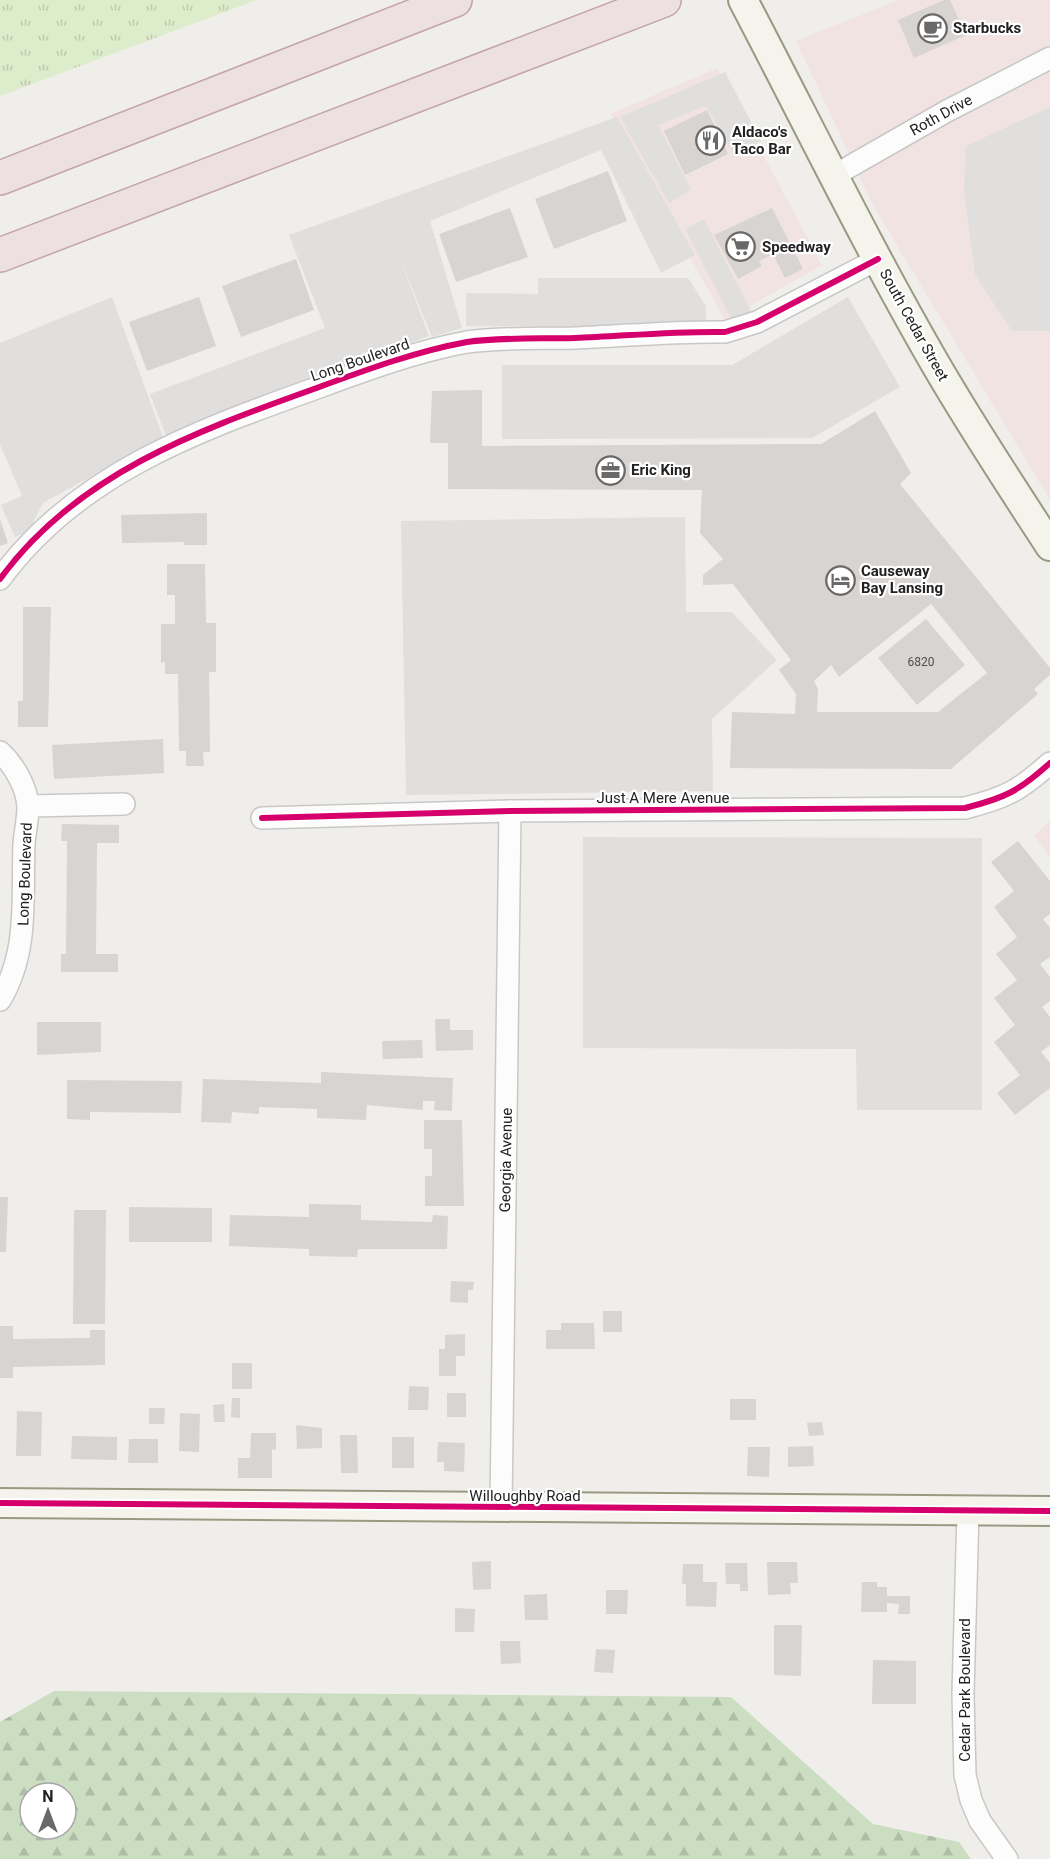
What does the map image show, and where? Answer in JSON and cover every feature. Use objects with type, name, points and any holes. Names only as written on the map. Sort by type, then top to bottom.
[{"type":"highway","points":[[0,178],[455,0]]},
{"type":"highway","points":[[0,255],[664,0]]},
{"type":"street","name":"South Cedar Street","points":[[743,0],[878,260],[972,425],[1050,546]]},
{"type":"street","name":"Roth Drive","points":[[835,175],[947,111],[1050,58]]},
{"type":"street","name":"Long Boulevard","points":[[0,579],[20,552],[57,515],[111,477],[150,454],[275,403],[414,353],[470,342],[725,332],[757,322],[878,260]]},
{"type":"street","name":"Long Boulevard","points":[[0,752],[14,765],[28,806],[24,842],[23,935],[12,980],[0,1000]]},
{"type":"street","name":"Just A Mere Avenue","points":[[262,818],[510,811],[965,808],[988,802],[1023,788],[1050,763]]},
{"type":"street","points":[[28,806],[124,804]]},
{"type":"street","name":"Georgia Avenue","points":[[501,1508],[510,811]]},
{"type":"street","name":"Willoughby Road","points":[[0,1503],[1050,1511]]},
{"type":"street","name":"Cedar Park Boulevard","points":[[968,1510],[963,1694],[965,1776],[980,1821],[1007,1859]]},
{"type":"shaded area","points":[[899,0],[1050,0],[1050,500],[875,209],[796,41]]},
{"type":"shaded area","points":[[717,68],[822,265],[725,320],[610,114]]},
{"type":"shaded area","points":[[725,72],[761,141],[734,154],[706,106],[658,125],[691,190],[669,203],[620,117]]},
{"type":"shaded area","points":[[1050,107],[1050,331],[1012,331],[975,275],[964,190],[966,146]]},
{"type":"shaded area","points":[[617,117],[695,255],[661,273],[601,150],[430,221],[462,328],[432,337],[399,256],[429,336],[166,436],[150,394],[325,328],[289,235]]},
{"type":"shaded area","points":[[704,219],[752,313],[733,322],[685,229]]},
{"type":"shaded area","points":[[538,278],[688,278],[706,306],[706,327],[466,326],[466,293],[538,294]]},
{"type":"shaded area","points":[[112,297],[163,437],[43,503],[29,531],[15,537],[1,505],[22,496],[0,444],[0,343]]},
{"type":"shaded area","points":[[848,297],[900,387],[812,438],[502,439],[502,365],[732,365]]},
{"type":"shaded area","points":[[685,517],[686,612],[732,612],[777,660],[712,719],[713,791],[406,795],[401,521]]},
{"type":"shaded area","points":[[1050,821],[1050,858],[1034,835]]},
{"type":"shaded area","points":[[583,837],[982,838],[982,1110],[857,1110],[856,1049],[583,1048]]},
{"type":"green space","points":[[0,0],[257,0],[0,96]]},
{"type":"green space","points":[[54,1691],[731,1697],[873,1824],[959,1842],[971,1859],[0,1859],[0,1722]]},
{"type":"building","name":"Starbucks","points":[[944,0],[950,0],[966,35],[914,58],[898,20]]},
{"type":"building","points":[[707,110],[728,154],[685,175],[664,131]]},
{"type":"building","points":[[608,171],[627,221],[554,249],[535,199]]},
{"type":"building","points":[[510,208],[528,257],[456,282],[439,234]]},
{"type":"building","points":[[772,208],[803,269],[785,278],[773,254],[759,261],[762,266],[738,279],[714,235]]},
{"type":"building","points":[[296,259],[314,310],[241,337],[222,286]]},
{"type":"building","points":[[199,297],[216,346],[147,371],[129,322]]},
{"type":"building","name":"Causeway Bay Lansing","points":[[482,390],[482,446],[821,444],[875,411],[911,473],[900,484],[1050,668],[1050,675],[1034,689],[1038,694],[951,769],[730,768],[732,712],[795,714],[796,694],[779,670],[791,660],[733,584],[703,585],[703,575],[723,559],[700,533],[702,490],[448,489],[448,443],[430,443],[432,391]],"holes":[[[931,604],[987,673],[938,712],[817,712],[818,689],[814,681],[831,665],[839,677]]]},
{"type":"building","points":[[207,513],[207,545],[184,545],[184,542],[122,543],[121,515]]},
{"type":"building","points":[[0,519],[8,543],[0,546]]},
{"type":"building","points":[[167,564],[205,564],[206,623],[216,623],[216,672],[209,672],[210,752],[203,752],[204,766],[186,766],[186,751],[179,751],[178,674],[165,674],[165,662],[161,663],[161,624],[175,624],[175,595],[167,595]]},
{"type":"building","points":[[23,607],[51,607],[48,727],[18,727],[18,701],[23,701]]},
{"type":"building","name":"Causeway Bay Lansing","points":[[926,619],[965,665],[917,705],[878,658]]},
{"type":"building","points":[[163,739],[164,773],[54,779],[52,745]]},
{"type":"building","points":[[62,824],[119,825],[119,843],[97,843],[96,954],[118,954],[118,972],[61,972],[61,954],[66,954],[67,841],[61,841]]},
{"type":"building","points":[[1018,841],[1050,881],[1050,914],[1043,919],[1050,928],[1050,957],[1040,964],[1050,977],[1050,1001],[1042,1007],[1050,1017],[1050,1045],[1041,1052],[1050,1063],[1050,1088],[1015,1115],[997,1093],[1020,1075],[994,1042],[1015,1025],[994,998],[1017,980],[996,954],[1017,937],[994,907],[1014,891],[991,862]]},
{"type":"building","points":[[435,1019],[450,1019],[450,1030],[473,1030],[473,1050],[436,1051]]},
{"type":"building","points":[[37,1022],[101,1022],[101,1052],[37,1055]]},
{"type":"building","points":[[422,1040],[423,1058],[383,1059],[382,1041]]},
{"type":"building","points":[[321,1072],[453,1078],[452,1111],[434,1110],[435,1101],[423,1101],[423,1110],[367,1105],[366,1120],[317,1118],[317,1109],[259,1107],[259,1114],[232,1112],[231,1123],[201,1122],[203,1079],[321,1083]]},
{"type":"building","points":[[67,1080],[182,1081],[181,1113],[90,1112],[90,1120],[67,1119]]},
{"type":"building","points":[[424,1120],[462,1120],[464,1206],[425,1206],[425,1176],[432,1176],[432,1149],[424,1149]]},
{"type":"building","points":[[0,1197],[8,1197],[6,1252],[0,1252]]},
{"type":"building","points":[[309,1204],[361,1205],[361,1220],[432,1222],[433,1215],[448,1216],[447,1249],[358,1249],[357,1257],[309,1256],[309,1249],[229,1246],[230,1215],[309,1217]]},
{"type":"building","points":[[129,1207],[212,1208],[212,1242],[129,1242]]},
{"type":"building","points":[[74,1210],[106,1210],[105,1324],[73,1324]]},
{"type":"building","points":[[451,1281],[474,1282],[473,1290],[468,1290],[468,1303],[450,1302]]},
{"type":"building","points":[[603,1311],[622,1311],[622,1332],[603,1332]]},
{"type":"building","points":[[561,1323],[594,1323],[595,1349],[546,1349],[546,1330],[561,1330]]},
{"type":"building","points":[[0,1326],[13,1326],[13,1339],[90,1338],[90,1330],[105,1330],[105,1365],[13,1367],[13,1378],[0,1378]]},
{"type":"building","points":[[465,1334],[465,1356],[456,1356],[456,1376],[439,1376],[439,1349],[445,1349],[445,1335]]},
{"type":"building","points":[[232,1363],[252,1363],[252,1389],[232,1389]]},
{"type":"building","points":[[409,1386],[429,1387],[428,1410],[408,1410]]},
{"type":"building","points":[[447,1393],[466,1393],[466,1417],[447,1417]]},
{"type":"building","points":[[232,1398],[240,1398],[240,1418],[231,1417]]},
{"type":"building","points":[[730,1399],[756,1399],[756,1420],[730,1420]]},
{"type":"building","points":[[224,1404],[225,1422],[214,1422],[213,1405]]},
{"type":"building","points":[[149,1408],[165,1408],[164,1424],[149,1424]]},
{"type":"building","points":[[17,1411],[42,1412],[41,1456],[16,1456]]},
{"type":"building","points":[[180,1413],[200,1414],[199,1452],[179,1451]]},
{"type":"building","points":[[822,1422],[824,1435],[809,1436],[807,1423]]},
{"type":"building","points":[[296,1425],[322,1428],[322,1448],[297,1449]]},
{"type":"building","points":[[251,1433],[276,1433],[276,1450],[272,1449],[272,1478],[238,1478],[238,1458],[250,1458]]},
{"type":"building","points":[[340,1435],[357,1435],[358,1473],[341,1473]]},
{"type":"building","points":[[72,1436],[117,1437],[117,1460],[71,1459]]},
{"type":"building","points":[[392,1437],[414,1437],[414,1468],[392,1468]]},
{"type":"building","points":[[129,1439],[158,1439],[158,1463],[128,1463]]},
{"type":"building","points":[[438,1442],[465,1443],[464,1472],[444,1471],[444,1462],[437,1462]]},
{"type":"building","points":[[813,1446],[814,1466],[788,1467],[788,1447]]},
{"type":"building","points":[[748,1447],[770,1447],[769,1477],[747,1476]]},
{"type":"building","points":[[491,1561],[491,1589],[473,1590],[472,1562]]},
{"type":"building","points":[[767,1562],[797,1562],[798,1583],[790,1583],[791,1594],[768,1595]]},
{"type":"building","points":[[725,1563],[747,1563],[748,1591],[740,1591],[740,1584],[726,1584]]},
{"type":"building","points":[[683,1564],[703,1564],[703,1582],[717,1582],[716,1607],[686,1606],[686,1584],[682,1584]]},
{"type":"building","points":[[862,1582],[877,1582],[877,1587],[887,1587],[887,1596],[910,1596],[910,1614],[898,1614],[899,1604],[887,1603],[887,1612],[861,1612]]},
{"type":"building","points":[[606,1590],[628,1590],[627,1614],[606,1614]]},
{"type":"building","points":[[547,1594],[548,1620],[525,1620],[524,1595]]},
{"type":"building","points":[[455,1608],[475,1609],[474,1632],[455,1632]]},
{"type":"building","points":[[774,1625],[802,1625],[801,1676],[774,1675]]},
{"type":"building","points":[[500,1641],[520,1641],[521,1663],[501,1664]]},
{"type":"building","points":[[596,1649],[615,1650],[613,1673],[594,1672]]},
{"type":"building","points":[[873,1660],[916,1661],[916,1704],[872,1704]]},
{"type":"cycle path","points":[[0,579],[30,543],[64,512],[101,485],[140,461],[181,441],[267,406],[388,363],[467,342],[725,332],[757,322],[878,259]]},
{"type":"cycle path","points":[[262,818],[510,811],[965,808],[991,801],[1011,792],[1050,763]]},
{"type":"cycle path","points":[[0,1503],[1050,1511]]},
{"type":"place","name":"Starbucks","points":[[932,28]]},
{"type":"place","name":"Aldaco's Taco Bar","points":[[711,141]]},
{"type":"place","name":"Speedway","points":[[741,247]]},
{"type":"place","name":"Eric King","points":[[610,470]]},
{"type":"place","name":"Causeway Bay Lansing","points":[[840,580]]}]
